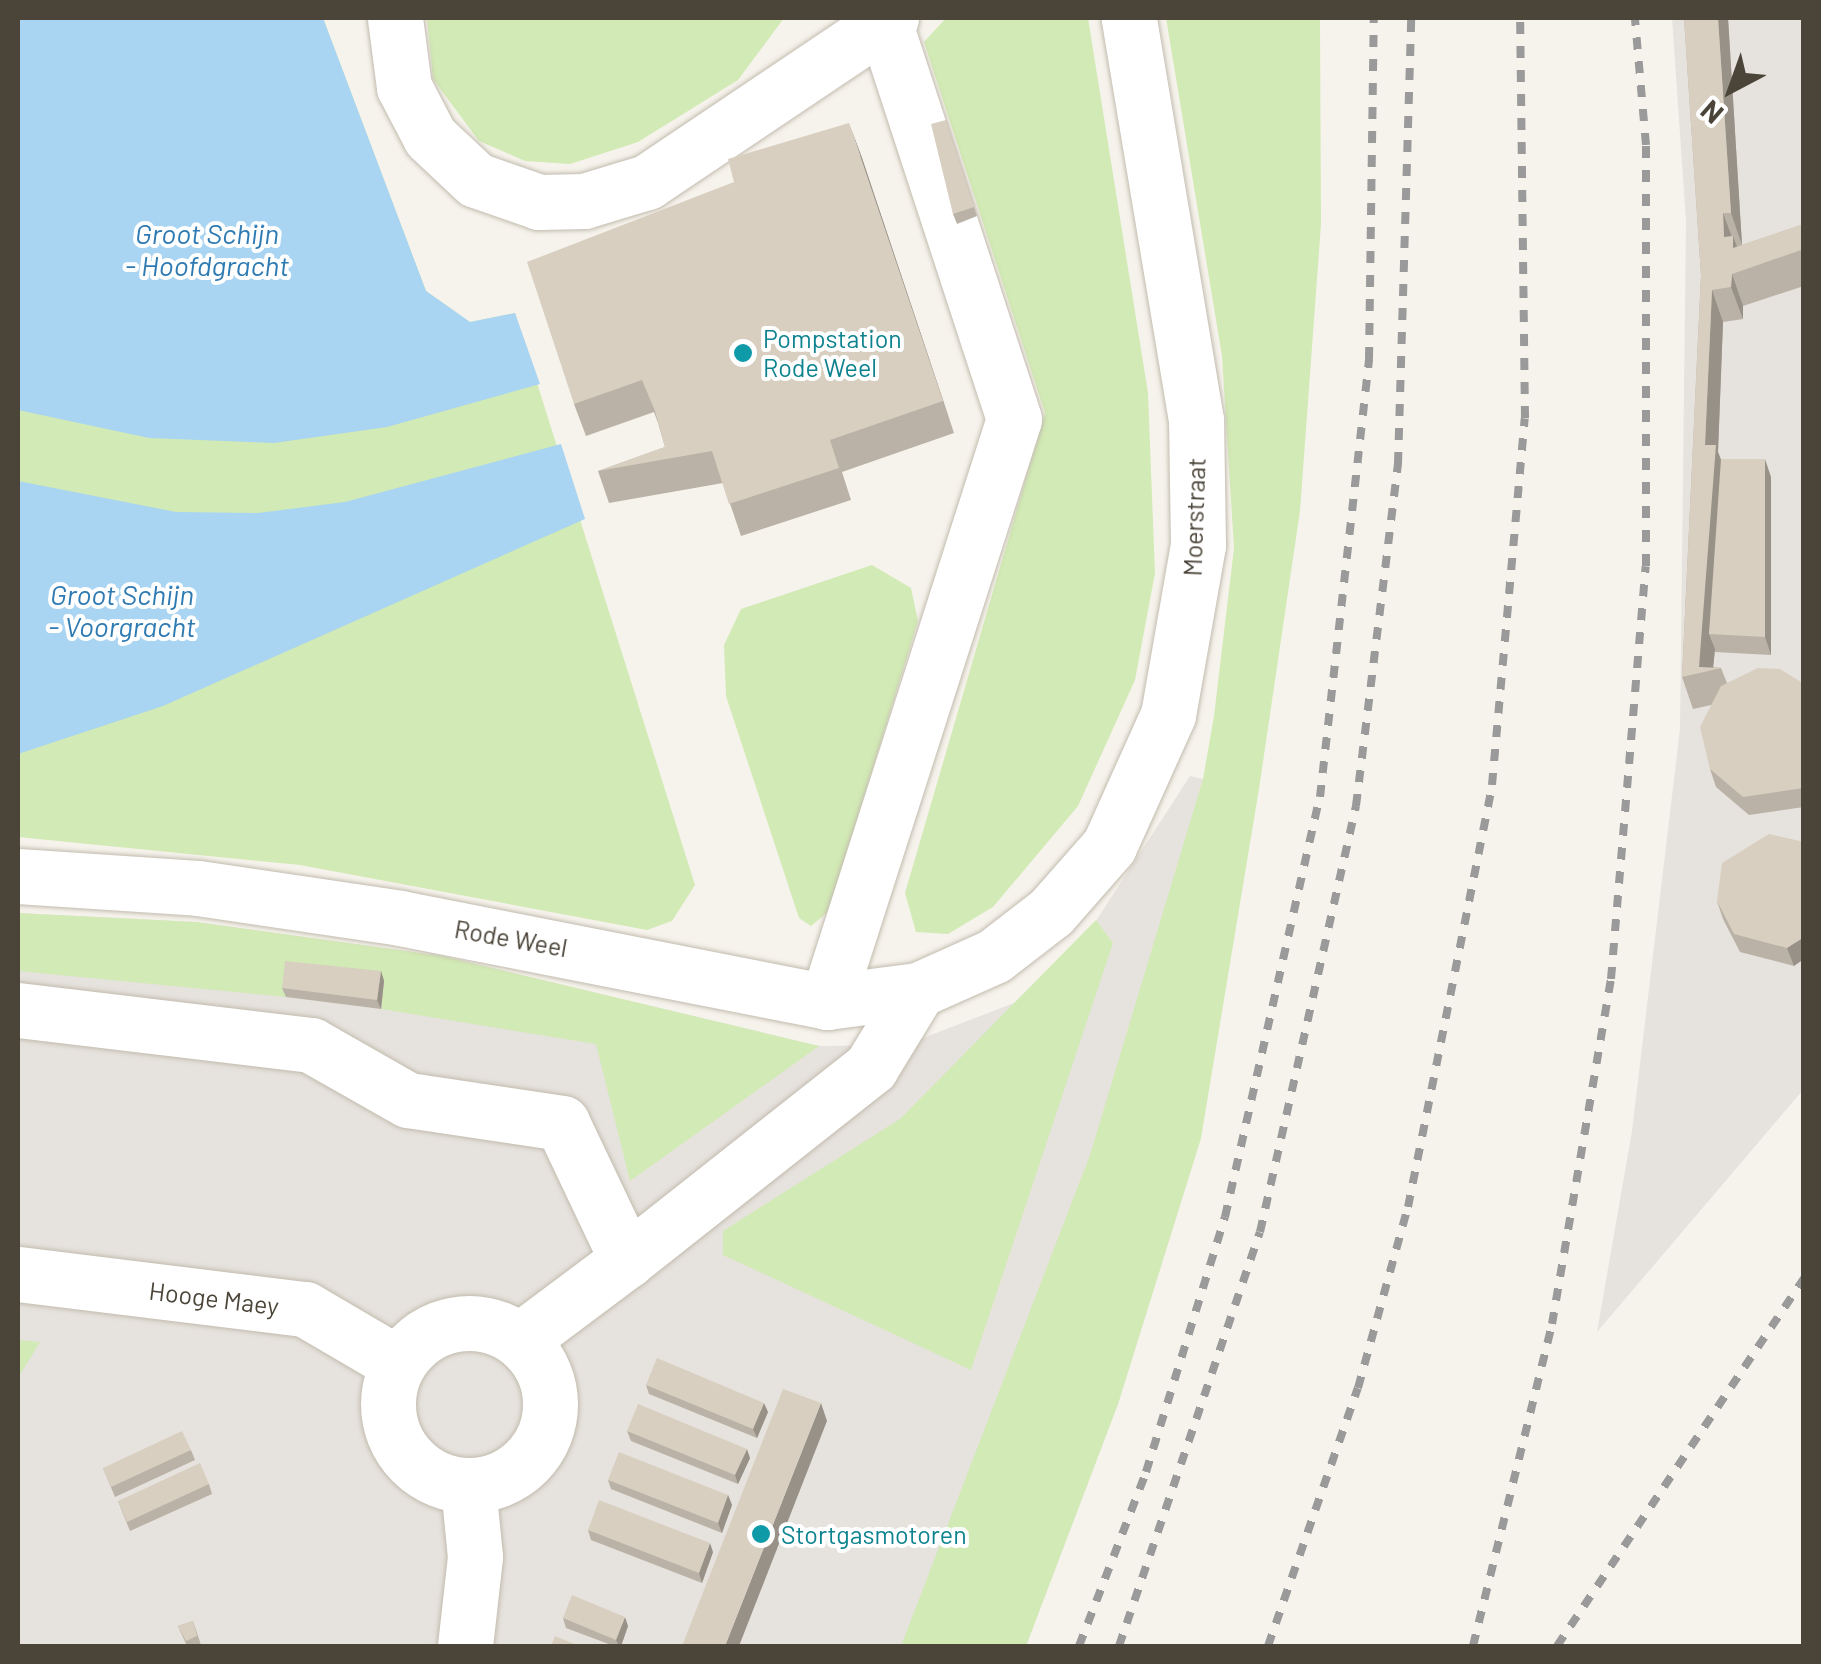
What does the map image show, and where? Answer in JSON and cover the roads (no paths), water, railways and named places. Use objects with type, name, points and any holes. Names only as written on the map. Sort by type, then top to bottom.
[{"type":"street","points":[[396,18],[404,88],[430,137],[476,180],[539,202],[584,201],[647,182],[887,19],[1014,419],[827,1002]]},
{"type":"street","name":"Moerstraat","points":[[994,956],[1051,912],[1109,846],[1168,715],[1198,545],[1196,420],[1129,18]]},
{"type":"street","name":"Rode Weel","points":[[18,876],[198,888],[400,918],[827,1002],[918,990],[994,956]]},
{"type":"street","points":[[520,1340],[871,1067],[918,990]]},
{"type":"street","points":[[18,1010],[310,1045],[408,1100],[562,1123],[627,1260]]},
{"type":"street","name":"Hooge Maey","points":[[18,1274],[306,1309],[397,1363]]},
{"type":"street","points":[[467,1322],[520,1340],[548,1382],[546,1431],[516,1472],[468,1486],[440,1481],[398,1444],[388,1418],[397,1363],[439,1327],[467,1322]]},
{"type":"street","points":[[465,1646],[475,1557],[468,1486]]},
{"type":"water","name":"Groot Schijn - Hoofdgracht","points":[[18,18],[323,18],[426,291],[470,322],[515,313],[540,384],[387,427],[274,443],[149,438],[18,410]]},
{"type":"water","name":"Groot Schijn - Voorgracht","points":[[561,444],[585,519],[163,706],[18,754],[18,481],[176,512],[258,513],[345,502]]},
{"type":"railway","points":[[1079,1646],[1146,1472],[1225,1217],[1320,797],[1369,359],[1374,18]]},
{"type":"railway","points":[[1119,1646],[1260,1232],[1356,806],[1398,464],[1411,18]]},
{"type":"railway","points":[[1268,1646],[1358,1388],[1408,1207],[1492,785],[1525,418],[1520,18]]},
{"type":"railway","points":[[1473,1646],[1552,1324],[1611,979],[1646,566],[1646,145],[1635,18]]},
{"type":"railway","points":[[1557,1646],[1804,1278]]},
{"type":"place","name":"Pompstation Rode Weel","points":[[743,353]]},
{"type":"place","name":"Stortgasmotoren","points":[[761,1534]]}]
